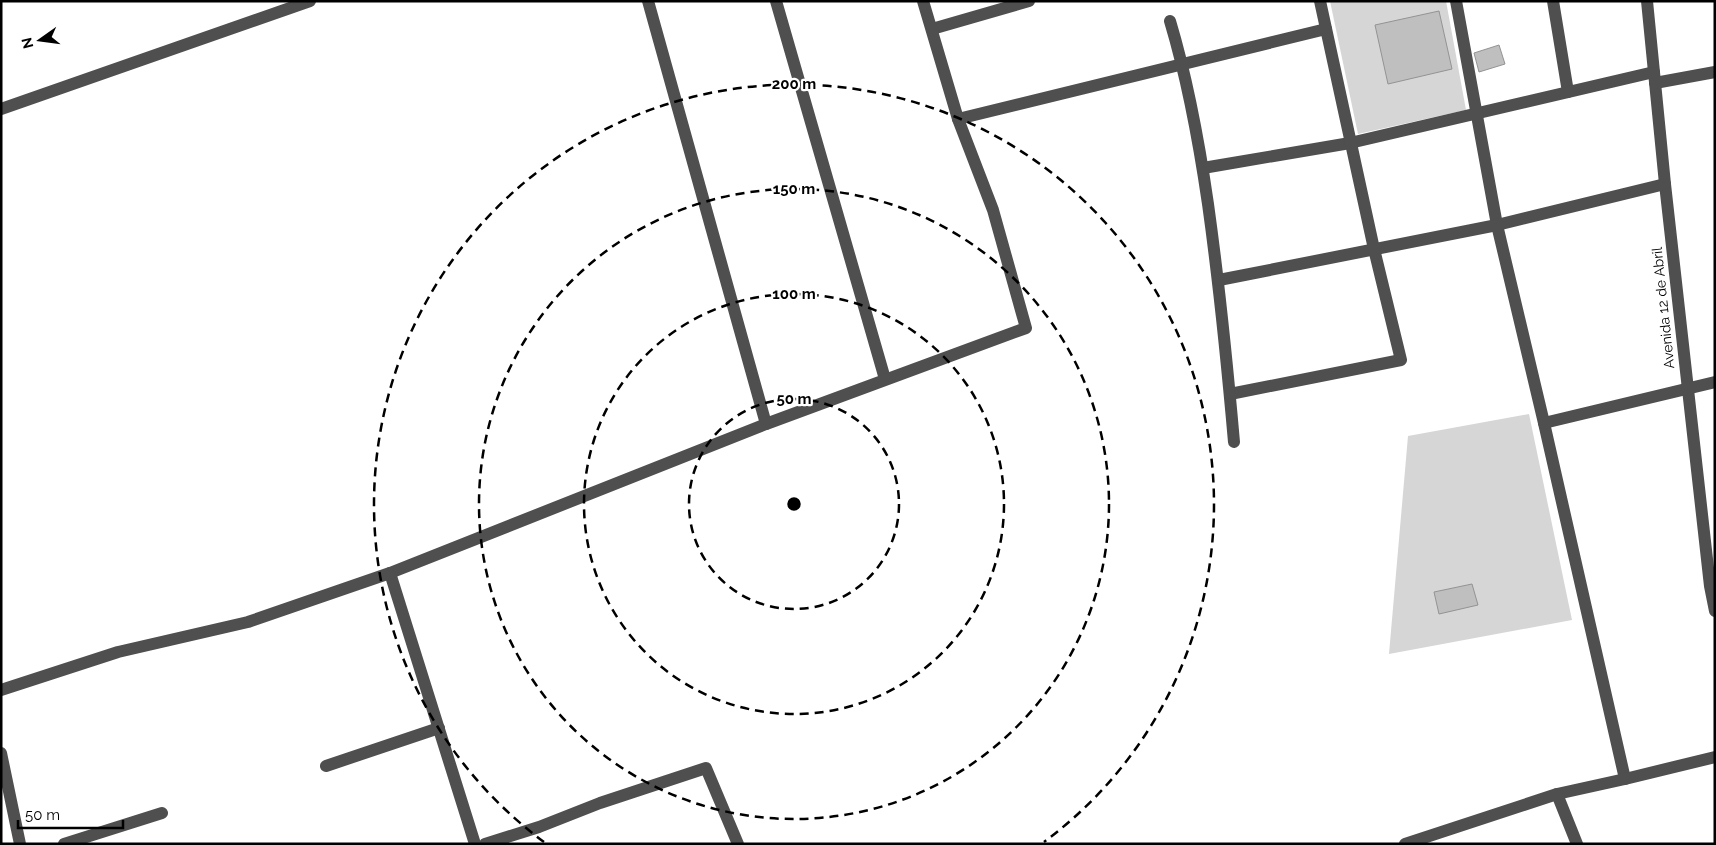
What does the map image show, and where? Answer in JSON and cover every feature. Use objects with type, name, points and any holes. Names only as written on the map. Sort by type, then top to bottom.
[{"type":"street","points":[[1,109],[310,1]]},
{"type":"street","points":[[648,1],[766,424]]},
{"type":"street","points":[[776,1],[885,379]]},
{"type":"street","points":[[1,690],[118,652],[248,622],[390,573],[766,424],[1026,328],[993,210],[958,120],[923,1]]},
{"type":"street","points":[[932,29],[1029,1]]},
{"type":"street","points":[[1230,394],[1401,360],[1374,250],[1320,1]]},
{"type":"street","points":[[1456,1],[1497,225],[1625,779]]},
{"type":"street","points":[[1553,1],[1568,92]]},
{"type":"street","name":"Avenida 12 de Abril","points":[[1647,1],[1665,184],[1715,611]]},
{"type":"street","points":[[1170,21],[1183,64],[1203,168],[1219,280],[1234,442]]},
{"type":"street","points":[[958,120],[1326,29]]},
{"type":"street","points":[[1203,168],[1350,143],[1568,92],[1655,78],[1715,72]]},
{"type":"street","points":[[1219,280],[1497,225],[1665,184]]},
{"type":"street","points":[[1544,423],[1715,382]]},
{"type":"street","points":[[390,573],[475,844]]},
{"type":"street","points":[[326,766],[439,728]]},
{"type":"street","points":[[1,753],[20,844]]},
{"type":"street","points":[[1405,844],[1557,794],[1715,757]]},
{"type":"street","points":[[485,844],[706,768],[738,844]]},
{"type":"street","points":[[1557,794],[1577,844]]},
{"type":"street","points":[[64,844],[162,813]]},
{"type":"shaded area","points":[[1330,1],[1446,1],[1466,110],[1358,134]]},
{"type":"shaded area","points":[[1529,414],[1572,620],[1389,654],[1408,436]]},
{"type":"building","points":[[1439,11],[1452,69],[1388,84],[1375,25]]},
{"type":"building","points":[[1499,45],[1505,64],[1479,72],[1474,53]]},
{"type":"building","points":[[1472,584],[1478,605],[1439,614],[1434,592]]}]
